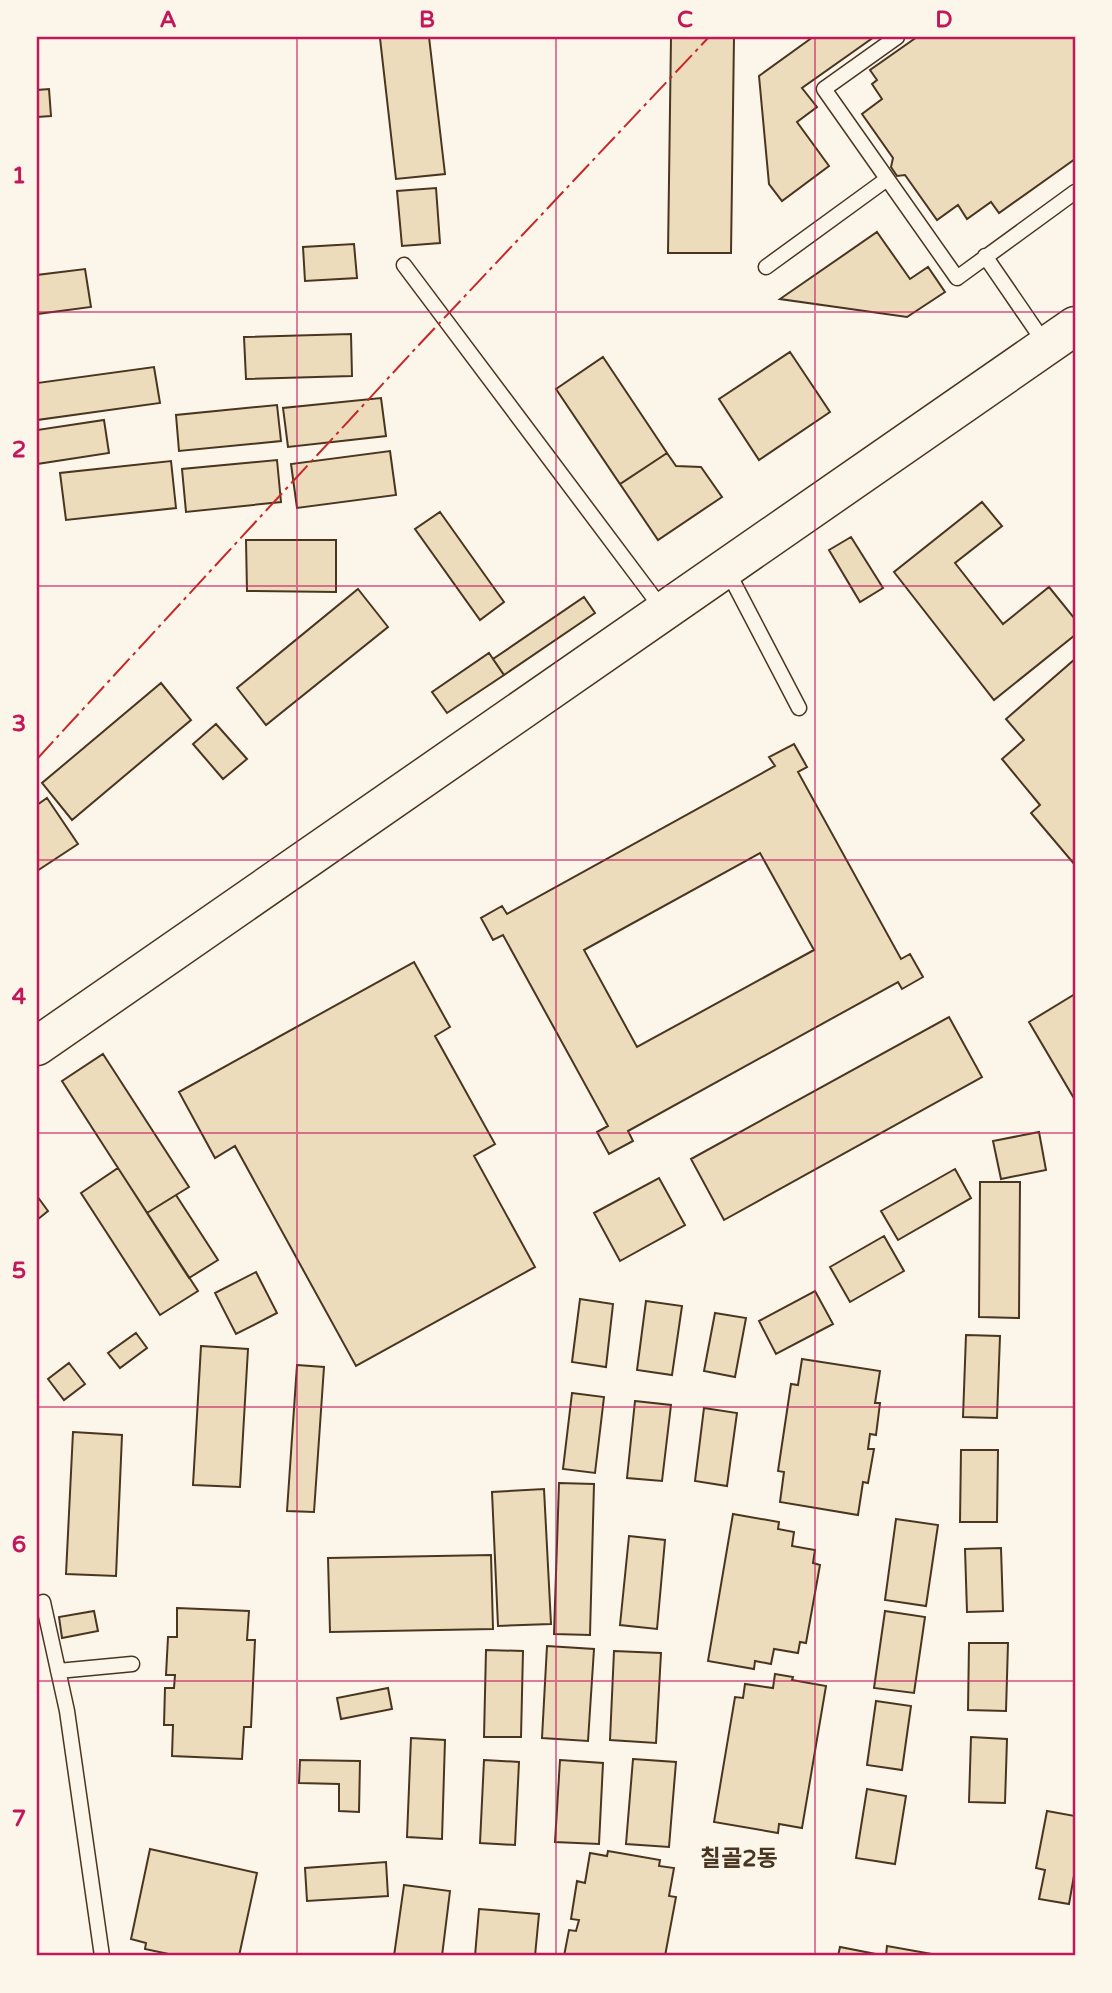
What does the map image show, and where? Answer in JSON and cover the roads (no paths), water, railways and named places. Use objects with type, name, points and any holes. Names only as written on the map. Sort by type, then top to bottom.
[{"type":"street","points":[[37,1046],[1061,336]]},
{"type":"lane","points":[[897,37],[824,89],[957,278],[1075,192]]},
{"type":"lane","points":[[766,267],[887,179]]},
{"type":"lane","points":[[985,256],[1061,336]]},
{"type":"lane","points":[[404,265],[664,611]]},
{"type":"lane","points":[[726,569],[799,708]]},
{"type":"lane","points":[[43,1602],[67,1711],[102,1956]]},
{"type":"lane","points":[[58,1671],[132,1664]]},
{"type":"district","name":"칠골2동","points":[[739,1858]]}]
